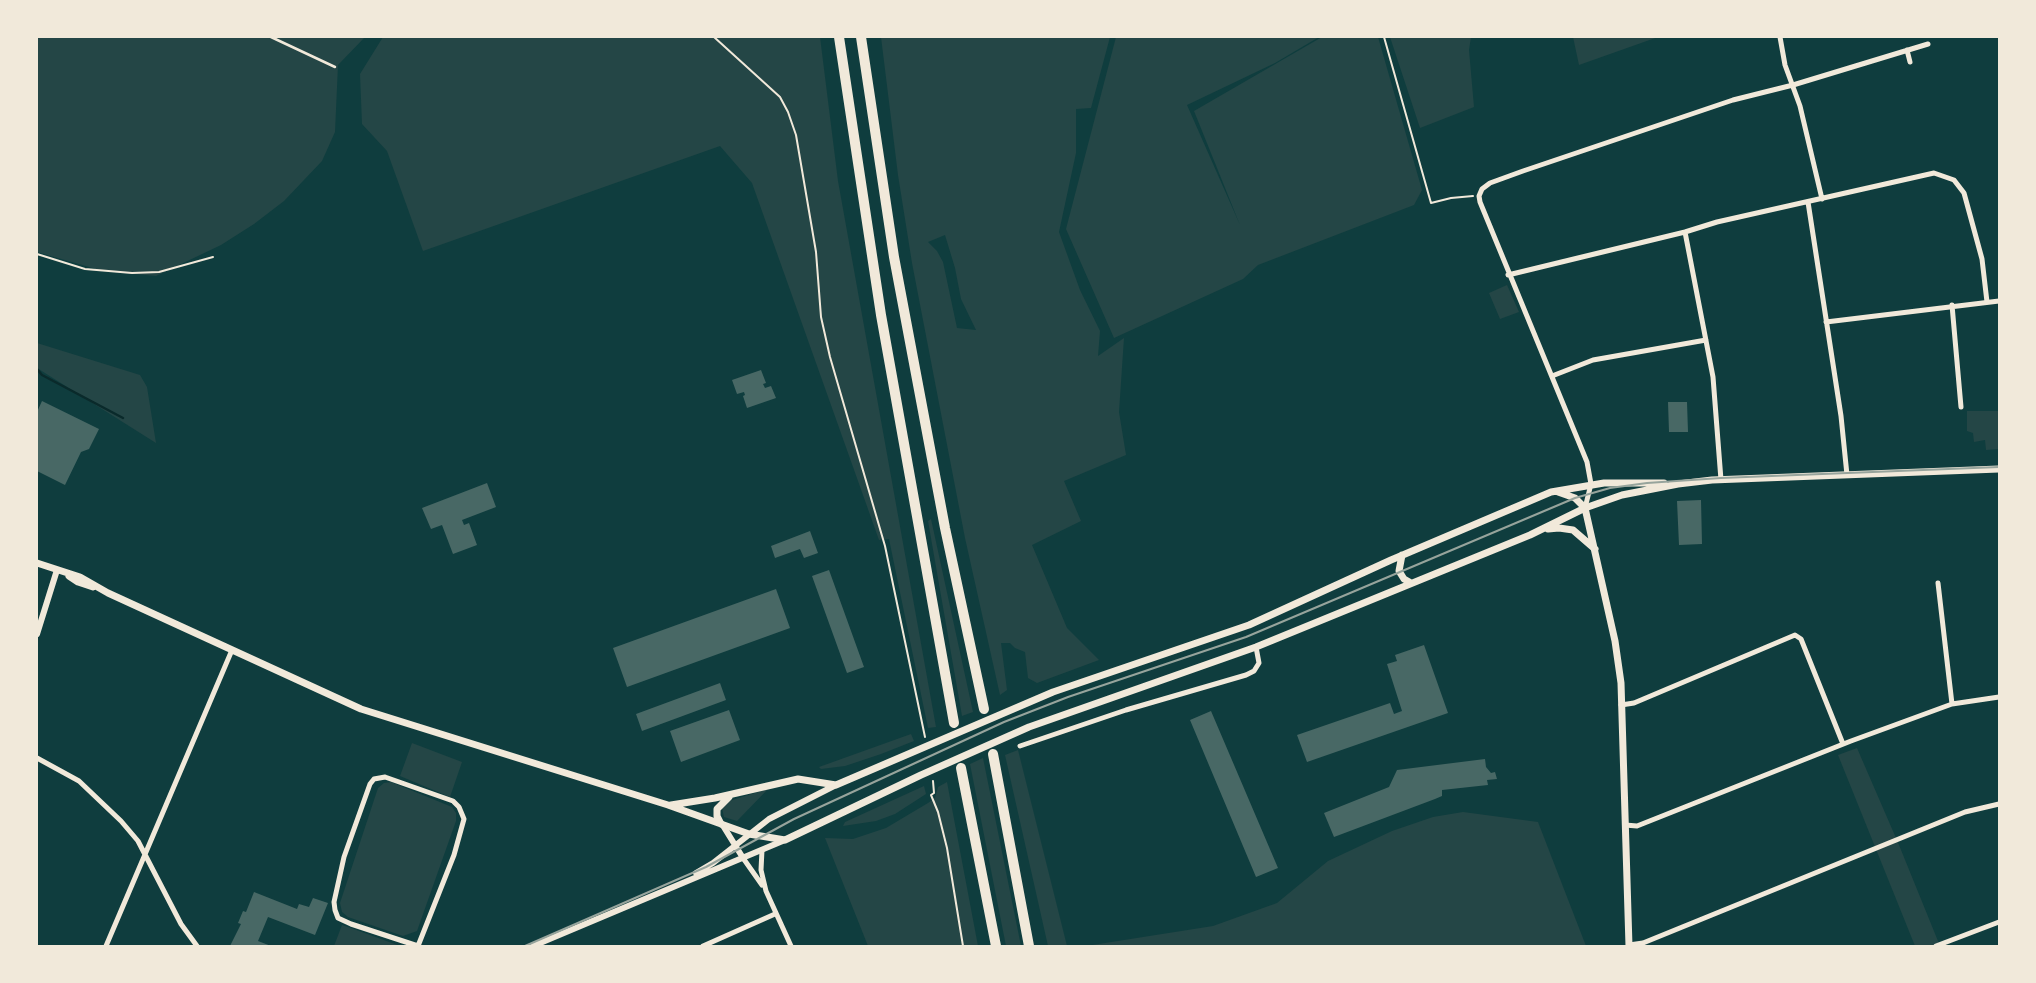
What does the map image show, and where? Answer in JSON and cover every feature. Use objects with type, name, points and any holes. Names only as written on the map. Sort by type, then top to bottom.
[{"type":"highway","points":[[839,37],[872,261],[954,723]]},
{"type":"highway","points":[[861,37],[894,257],[944,528],[984,709]]},
{"type":"highway","points":[[993,754],[1028,946]]},
{"type":"highway","points":[[961,768],[996,946]]},
{"type":"main road","points":[[37,563],[80,577],[100,589],[361,709],[667,805],[749,834],[785,840],[1029,727],[1256,647],[1542,530],[1585,508],[1632,492],[1721,480],[1999,469]]},
{"type":"main road","points":[[667,805],[798,779],[836,785],[1025,704],[1249,625],[1402,555],[1551,492],[1591,484],[1678,484]]},
{"type":"main road","points":[[1551,492],[1565,493],[1585,508],[1615,642],[1621,705],[1629,946]]},
{"type":"main road","points":[[1542,530],[1569,528],[1595,550]]},
{"type":"main road","points":[[1402,555],[1399,571],[1404,579],[1411,583]]},
{"type":"main road","points":[[722,824],[717,816],[717,808],[733,794]]},
{"type":"street","points":[[1780,37],[1785,65],[1793,85],[1822,199]]},
{"type":"street","points":[[1585,508],[1591,484],[1584,454],[1508,275],[1479,196],[1482,189],[1523,170],[1732,100],[1793,85],[1928,44]]},
{"type":"street","points":[[1907,50],[1910,62]]},
{"type":"street","points":[[1508,275],[1717,222],[1926,174],[1942,174],[1954,180],[1964,193],[1982,259],[1987,302]]},
{"type":"street","points":[[1808,202],[1841,416],[1847,475]]},
{"type":"street","points":[[1685,232],[1713,377],[1721,480]]},
{"type":"street","points":[[1826,322],[1999,301]]},
{"type":"street","points":[[1952,305],[1961,407]]},
{"type":"street","points":[[1552,376],[1593,360],[1706,340]]},
{"type":"street","points":[[37,634],[61,572]]},
{"type":"street","points":[[1938,583],[1952,704]]},
{"type":"street","points":[[1621,705],[1634,703],[1795,635],[1801,639],[1843,744]]},
{"type":"street","points":[[1020,746],[1126,710],[1246,675],[1254,671],[1259,663],[1256,647]]},
{"type":"street","points":[[106,946],[232,650]]},
{"type":"street","points":[[1625,825],[1637,826],[1952,704],[1999,697]]},
{"type":"street","points":[[37,758],[79,781],[121,821],[144,853],[181,924],[197,946]]},
{"type":"street","points":[[380,777],[394,779],[453,801],[464,818],[454,855],[418,946],[338,918],[335,910],[336,891],[344,857],[370,783],[380,777]]},
{"type":"street","points":[[682,881],[713,863],[769,819],[836,785]]},
{"type":"street","points":[[1629,946],[1643,943],[1965,812],[1999,803]]},
{"type":"street","points":[[722,824],[766,891]]},
{"type":"street","points":[[533,946],[682,881],[785,840]]},
{"type":"street","points":[[762,850],[761,864],[766,891],[791,946]]},
{"type":"street","points":[[703,946],[775,914]]},
{"type":"street","points":[[1936,946],[1999,922]]},
{"type":"lane","points":[[271,37],[335,67]]},
{"type":"path","points":[[714,37],[780,97],[796,135],[816,252],[821,317],[885,546],[925,741]]},
{"type":"path","points":[[1384,37],[1431,203],[1479,196]]},
{"type":"path","points":[[37,254],[85,269],[132,273],[159,272],[213,257]]},
{"type":"path","points":[[931,774],[934,789],[932,795],[947,848],[963,946]]},
{"type":"shaded area","points":[[37,37],[365,37],[338,65],[335,132],[322,161],[284,201],[254,224],[221,245],[156,276],[103,271],[37,252]]},
{"type":"shaded area","points":[[383,37],[820,37],[838,181],[936,727],[928,728],[889,539],[879,540],[752,183],[720,146],[423,251],[387,151],[362,124],[360,74]]},
{"type":"shaded area","points":[[881,37],[1110,37],[1091,108],[1076,109],[1076,153],[1059,232],[1080,290],[1100,331],[1098,356],[1124,338],[1119,412],[1126,455],[1064,481],[1081,521],[1032,545],[1067,628],[1099,660],[1037,683],[1028,678],[1025,652],[1010,643],[1001,643],[1007,690],[1000,695],[965,538],[912,263]],"holes":[[[945,235],[961,299],[976,330],[957,328],[943,262],[928,242]]]},
{"type":"shaded area","points":[[1116,37],[1319,37],[1275,63],[1187,105],[1240,225],[1194,111],[1322,37],[1378,37],[1422,190],[1414,205],[1258,265],[1243,279],[1114,338],[1066,229]]},
{"type":"shaded area","points":[[1390,37],[1471,37],[1469,50],[1474,107],[1420,128]]},
{"type":"shaded area","points":[[1573,37],[1658,37],[1579,65]]},
{"type":"shaded area","points":[[1507,285],[1519,312],[1500,319],[1489,293]]},
{"type":"shaded area","points":[[37,343],[140,375],[147,387],[156,443],[37,368]]},
{"type":"shaded area","points":[[1967,411],[1999,411],[1999,449],[1986,450],[1985,440],[1974,442],[1973,433],[1967,431]]},
{"type":"shaded area","points":[[931,519],[973,712],[962,716],[928,521]]},
{"type":"shaded area","points":[[911,734],[914,741],[881,754],[845,766],[819,767]]},
{"type":"shaded area","points":[[412,743],[462,762],[450,797],[400,776]]},
{"type":"shaded area","points":[[1857,748],[1940,946],[1915,946],[1838,755]]},
{"type":"shaded area","points":[[1018,750],[1067,946],[1048,946],[1005,755]]},
{"type":"shaded area","points":[[983,758],[1021,946],[1006,946],[970,764]]},
{"type":"shaded area","points":[[391,782],[452,807],[456,813],[456,821],[417,931],[403,936],[348,917],[342,912],[340,903],[378,788]]},
{"type":"shaded area","points":[[947,782],[978,946],[868,946],[825,838],[853,839],[886,828],[935,798],[938,787]]},
{"type":"shaded area","points":[[924,786],[926,794],[895,814],[876,821],[843,826],[845,822]]},
{"type":"shaded area","points":[[768,789],[737,821],[724,817],[722,808],[729,801]]},
{"type":"shaded area","points":[[1463,812],[1538,822],[1586,946],[1086,946],[1213,926],[1277,903],[1328,861],[1392,831],[1433,817]]},
{"type":"shaded area","points":[[342,925],[351,928],[400,946],[334,946]]},
{"type":"building","points":[[761,370],[765,388],[771,386],[776,398],[747,408],[744,392],[737,394],[732,380]]},
{"type":"building","points":[[42,401],[99,429],[89,449],[81,452],[65,485],[37,471],[37,412]]},
{"type":"building","points":[[1668,402],[1687,402],[1688,432],[1669,432]]},
{"type":"building","points":[[487,483],[496,507],[462,520],[464,525],[469,523],[477,545],[453,554],[442,525],[431,529],[422,508]]},
{"type":"building","points":[[1701,500],[1702,544],[1679,545],[1677,501]]},
{"type":"building","points":[[810,531],[818,553],[804,558],[800,549],[775,558],[771,546]]},
{"type":"building","points":[[829,570],[864,667],[847,673],[812,576]]},
{"type":"building","points":[[776,589],[790,628],[627,687],[613,648]]},
{"type":"building","points":[[1424,645],[1448,713],[1307,762],[1297,735],[1390,703],[1394,714],[1402,711],[1387,664],[1397,661],[1395,655]]},
{"type":"building","points":[[720,683],[726,700],[642,731],[636,714]]},
{"type":"building","points":[[729,710],[740,740],[681,762],[670,731]]},
{"type":"building","points":[[1211,711],[1278,868],[1256,877],[1190,720]]},
{"type":"building","points":[[1485,759],[1486,767],[1491,773],[1495,772],[1497,779],[1487,780],[1488,785],[1442,790],[1442,796],[1334,837],[1324,813],[1389,787],[1397,770]]},
{"type":"building","points":[[254,892],[297,909],[299,904],[309,907],[313,898],[328,903],[315,935],[268,917],[258,941],[271,946],[230,946],[241,924],[238,923],[243,911],[246,912]]},
{"type":"waterway","points":[[37,369],[42,375],[123,418]]},
{"type":"tram line","points":[[525,946],[706,867],[794,819],[1004,722],[1068,697],[1246,637],[1575,498],[1610,488],[1647,483],[1999,467]]}]
